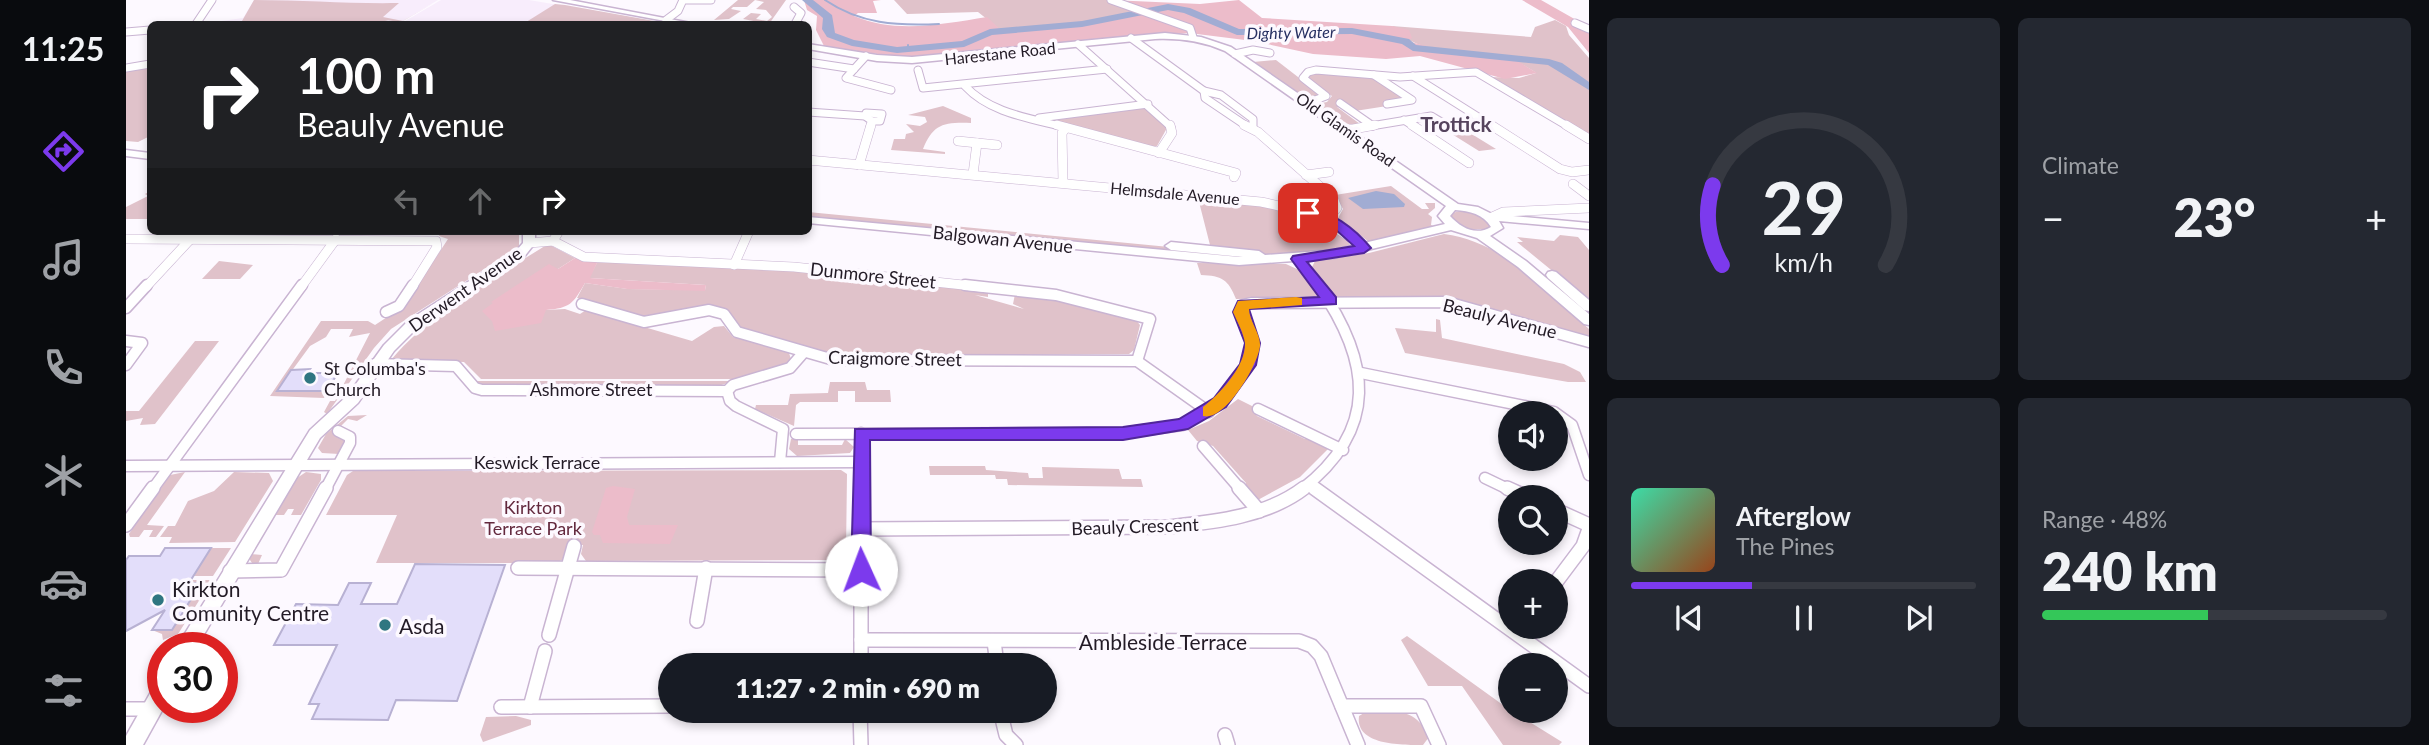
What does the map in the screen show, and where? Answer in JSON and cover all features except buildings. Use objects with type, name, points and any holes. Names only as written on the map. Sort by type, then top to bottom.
[{"type":"street","points":[[198,21],[212,0]]},
{"type":"street","points":[[557,0],[672,21]]},
{"type":"street","points":[[666,20],[678,11],[683,0],[711,0]]},
{"type":"street","points":[[1111,0],[1190,27],[1193,37]]},
{"type":"street","points":[[793,7],[801,13],[797,21]]},
{"type":"street","points":[[126,33],[147,30]]},
{"type":"street","name":"Harestane Road","points":[[812,47],[866,56],[931,60],[1131,38],[1193,37]]},
{"type":"street","name":"Old Glamis Road","points":[[1193,37],[1218,44],[1236,54],[1455,207],[1472,209],[1491,217],[1589,226]]},
{"type":"street","points":[[1131,38],[1204,91],[1205,98],[1237,122],[1253,127],[1306,175],[1335,203],[1335,212],[1327,219]]},
{"type":"street","points":[[1078,44],[1148,104],[1172,129],[1159,153]]},
{"type":"street","name":"Old Glamis Road","points":[[1236,54],[1253,50],[1270,53]]},
{"type":"street","points":[[866,56],[846,78],[891,90]]},
{"type":"street","points":[[812,63],[855,69]]},
{"type":"street","points":[[1169,66],[1183,63]]},
{"type":"street","points":[[126,68],[147,64]]},
{"type":"street","points":[[918,70],[923,88],[965,86],[1107,69]]},
{"type":"street","points":[[1307,103],[1326,96],[1303,78],[1308,72],[1370,72],[1413,76],[1443,73],[1482,74],[1589,139]]},
{"type":"street","points":[[1370,72],[1412,100],[1387,104]]},
{"type":"street","points":[[1413,76],[1560,169],[1572,172],[1589,170]]},
{"type":"street","points":[[965,86],[991,106],[1236,173],[1234,177]]},
{"type":"street","points":[[1340,103],[1373,126]]},
{"type":"street","points":[[1034,119],[1148,104]]},
{"type":"street","points":[[812,112],[869,119],[859,165]]},
{"type":"street","points":[[1348,130],[1431,116],[1448,127]]},
{"type":"street","points":[[1404,120],[1469,163]]},
{"type":"street","points":[[1063,182],[1062,133],[1066,128]]},
{"type":"street","points":[[958,141],[997,145]]},
{"type":"street","points":[[973,174],[977,143]]},
{"type":"street","points":[[126,145],[147,148]]},
{"type":"street","points":[[126,153],[147,156]]},
{"type":"street","name":"Helmsdale Avenue","points":[[812,160],[1235,198],[1285,207],[1327,219],[1340,226],[1364,248]]},
{"type":"street","points":[[1306,175],[1329,172]]},
{"type":"street","points":[[1573,184],[1589,196]]},
{"type":"street","points":[[1455,207],[1444,212],[1452,226],[1480,235],[1522,264],[1589,321]]},
{"type":"street","points":[[1495,232],[1497,225],[1491,217],[1503,212],[1589,208]]},
{"type":"street","name":"Balgowan Avenue","points":[[812,211],[1195,253],[1239,261],[1298,259],[1364,248],[1452,226]]},
{"type":"street","name":"Balgowan Avenue","points":[[812,220],[1195,253]]},
{"type":"street","points":[[1480,235],[1495,232],[1589,307]]},
{"type":"street","points":[[126,308],[195,235]]},
{"type":"street","points":[[126,239],[195,235],[432,240],[438,243],[405,299],[399,306],[386,312]]},
{"type":"street","points":[[553,241],[557,235]]},
{"type":"street","points":[[734,265],[747,235]]},
{"type":"street","name":"Derwent Avenue","points":[[194,632],[294,464],[315,434],[353,399],[376,365],[414,323],[520,254],[529,237],[553,241]]},
{"type":"street","points":[[126,525],[336,239]]},
{"type":"street","name":"Dunmore Street","points":[[553,241],[584,257],[794,267],[1056,295],[1150,319],[1137,361]]},
{"type":"street","name":"Beauly Crescent","points":[[860,529],[1156,528],[1211,523],[1259,510],[1309,484],[1343,450],[1356,423],[1362,373],[1353,343],[1330,301],[1298,259]]},
{"type":"street","name":"Beauly Avenue","points":[[796,433],[1123,433],[1182,425],[1209,412],[1220,403],[1248,365],[1253,343],[1241,312],[1243,305],[1330,301],[1447,302],[1585,339]]},
{"type":"street","name":"Craigmore Street","points":[[582,304],[651,322],[709,310],[724,314],[737,332],[840,360],[1137,361]]},
{"type":"street","points":[[126,341],[142,343],[142,347],[126,365]]},
{"type":"street","name":"Ashmore Street","points":[[376,365],[456,366],[475,388],[482,390],[727,391],[733,385],[790,368],[804,352]]},
{"type":"street","points":[[1137,361],[1209,412]]},
{"type":"street","points":[[1362,373],[1555,412],[1572,425],[1589,475]]},
{"type":"street","points":[[727,391],[730,401],[780,426],[783,433],[780,462]]},
{"type":"street","points":[[1258,410],[1343,450]]},
{"type":"street","points":[[230,571],[281,570],[339,464],[350,437],[338,431]]},
{"type":"street","points":[[861,433],[861,653]]},
{"type":"street","points":[[1203,446],[1259,510]]},
{"type":"street","name":"Keswick Terrace","points":[[126,466],[171,463],[861,462]]},
{"type":"street","points":[[1485,478],[1500,485]]},
{"type":"street","points":[[1309,484],[1498,617]]},
{"type":"street","points":[[1566,569],[1583,546],[1589,527],[1568,516]]},
{"type":"street","points":[[549,635],[574,546]]},
{"type":"street","points":[[518,568],[861,570]]},
{"type":"street","points":[[697,621],[706,568]]},
{"type":"street","points":[[1528,639],[1589,686]]},
{"type":"street","name":"Ambleside Terrace","points":[[861,640],[1299,641],[1312,646],[1321,656],[1358,745]]},
{"type":"street","points":[[994,641],[996,653]]},
{"type":"street","points":[[530,707],[545,651]]},
{"type":"street","points":[[501,707],[658,706]]},
{"type":"street","points":[[1342,706],[1421,706],[1439,745]]},
{"type":"street","points":[[126,709],[147,709]]},
{"type":"street","points":[[132,745],[147,719]]},
{"type":"street","points":[[860,723],[860,745]]},
{"type":"street","points":[[1003,723],[1006,735],[1016,745]]},
{"type":"shaded area","points":[[254,0],[438,0],[403,21],[222,21],[243,18]]},
{"type":"shaded area","points":[[441,0],[529,0],[653,21],[405,21]]},
{"type":"shaded area","points":[[804,0],[881,0],[873,1],[877,13],[858,13],[854,16],[886,25],[937,25],[987,17],[1002,31],[1096,21],[1139,11],[1111,0],[1200,4],[1239,0],[1262,18],[1392,26],[1409,30],[1412,38],[1407,41],[1445,51],[1516,60],[1537,73],[1505,79],[1420,56],[1386,59],[1313,54],[1253,41],[1189,33],[905,58],[824,46],[816,30],[817,16],[807,10]]},
{"type":"shaded area","points":[[1522,0],[1541,0],[1578,21],[1570,22],[1589,31],[1589,53],[1568,27]]},
{"type":"shaded area","points":[[575,258],[598,261],[590,278],[706,285],[705,291],[627,289],[585,283],[570,304],[546,310],[541,323],[495,331],[492,321],[482,311],[493,303],[491,302],[549,264],[558,269]]},
{"type":"shaded area","points":[[613,486],[635,489],[627,517],[629,525],[678,525],[670,544],[603,543],[600,535],[594,535],[592,532],[606,488]]},
{"type":"green space","points":[[254,0],[399,3],[383,17],[403,21],[385,20],[388,21],[242,21]]},
{"type":"green space","points":[[738,0],[755,0],[747,7],[733,7],[731,9],[741,11],[729,19],[714,20]]},
{"type":"green space","points":[[755,0],[786,0],[771,21],[767,21],[772,17],[766,10],[756,9],[764,2]]},
{"type":"green space","points":[[894,0],[1111,0],[1141,11],[1096,21],[1002,31],[978,12],[907,14]]},
{"type":"green space","points":[[555,4],[654,21],[528,21]]},
{"type":"green space","points":[[751,13],[761,14],[756,19],[767,21],[743,19]]},
{"type":"green space","points":[[1555,20],[1566,26],[1569,35],[1589,58],[1589,137],[1490,77],[1519,78],[1536,73],[1520,63],[1424,46],[1407,38],[1392,26],[1531,37],[1535,27]]},
{"type":"green space","points":[[1276,60],[1320,94],[1314,99],[1303,97],[1253,62]]},
{"type":"green space","points":[[147,68],[147,138],[138,142],[126,141],[126,71]]},
{"type":"green space","points":[[1318,72],[1368,74],[1406,97],[1404,100],[1384,100],[1387,106],[1355,111],[1337,107],[1360,124],[1344,124],[1318,107],[1317,104],[1327,102],[1332,96],[1308,80],[1308,76]]},
{"type":"green space","points":[[943,106],[971,118],[971,123],[946,124],[935,130],[923,149],[945,154],[891,150],[894,139],[905,139],[906,134],[914,132],[906,124],[920,126],[927,122],[925,117],[908,115]]},
{"type":"green space","points":[[1138,107],[1149,110],[1167,128],[1157,146],[1150,148],[1051,120]]},
{"type":"green space","points":[[1427,118],[1446,127],[1457,125],[1496,149],[1479,151],[1431,121],[1417,122]]},
{"type":"green space","points":[[1391,186],[1422,209],[1429,209],[1425,203],[1435,203],[1435,208],[1428,214],[1432,217],[1431,225],[1435,227],[1369,242],[1338,218],[1343,209],[1335,195]]},
{"type":"green space","points":[[147,196],[147,219],[126,219],[126,207]]},
{"type":"green space","points":[[1198,198],[1258,205],[1303,215],[1339,233],[1350,245],[1348,249],[1271,256],[1210,245]]},
{"type":"green space","points":[[1465,210],[1483,216],[1492,225],[1490,229],[1467,229],[1450,216]]},
{"type":"green space","points":[[812,212],[1190,249],[1196,252],[812,219]]},
{"type":"green space","points":[[1444,234],[1466,239],[1505,257],[1540,284],[1589,329],[1589,338],[1479,308],[1341,299],[1334,296],[1312,267],[1315,261],[1369,253]]},
{"type":"green space","points":[[519,235],[519,247],[391,329],[374,348],[327,414],[324,412],[330,401],[335,401],[370,333],[349,337],[353,329],[331,329],[326,337],[310,346],[277,391],[328,391],[324,398],[270,396],[321,321],[368,321],[375,325],[404,306],[448,239],[439,236]]},
{"type":"green space","points":[[1560,235],[1578,237],[1589,250],[1589,301],[1517,242],[1523,242],[1517,237],[1554,241]]},
{"type":"green space","points":[[548,244],[575,258],[558,269],[546,310],[565,309],[580,314],[586,310],[692,341],[714,327],[724,326],[733,337],[789,353],[791,359],[789,363],[733,379],[481,379],[464,362],[391,360],[445,310]]},
{"type":"green space","points":[[219,261],[253,265],[240,279],[202,279]]},
{"type":"green space","points":[[598,261],[790,271],[988,292],[988,297],[975,295],[1024,309],[1013,304],[1015,294],[1055,299],[1136,320],[1140,325],[1134,350],[1129,354],[834,355],[740,329],[708,305],[652,318],[577,298],[585,283],[628,289],[705,290],[706,285],[589,278]]},
{"type":"green space","points":[[1197,263],[1286,264],[1299,270],[1319,297],[1236,299],[1223,280],[1201,275]]},
{"type":"green space","points":[[1436,319],[1440,320],[1442,338],[1564,364],[1580,372],[1586,382],[1568,382],[1405,353],[1395,328],[1436,332]]},
{"type":"green space","points":[[195,341],[219,341],[155,424],[140,425],[143,418],[126,421],[126,411],[139,411]]},
{"type":"green space","points":[[475,381],[734,381],[718,386],[482,387]]},
{"type":"green space","points":[[830,382],[865,382],[867,390],[890,390],[891,402],[855,402],[855,391],[838,391],[838,402],[800,402],[796,405],[794,426],[755,409],[756,405],[788,405],[790,394],[828,393]]},
{"type":"green space","points":[[1238,399],[1252,406],[1257,416],[1305,439],[1312,438],[1330,447],[1300,477],[1256,501],[1245,488],[1246,483],[1213,446],[1197,441],[1188,430],[1209,421]]},
{"type":"green space","points":[[367,415],[357,421],[348,419],[340,427],[345,440],[339,454],[322,453],[318,448],[326,434],[348,416]]},
{"type":"green space","points":[[791,439],[798,439],[798,445],[842,445],[845,439],[854,447],[850,453],[797,456],[789,449]]},
{"type":"green space","points":[[929,466],[985,466],[986,470],[1028,473],[1029,478],[1043,478],[1042,467],[1119,469],[1122,479],[1141,479],[1143,487],[1008,485],[1007,479],[996,479],[995,475],[930,475]]},
{"type":"green space","name":"Kirkton Terrace Park","points":[[841,470],[847,474],[846,552],[838,554],[836,560],[586,561],[581,554],[583,545],[570,545],[562,560],[554,563],[376,563],[397,515],[326,515],[347,475],[353,471]]},
{"type":"green space","points":[[185,472],[147,525],[164,526],[156,537],[149,537],[153,530],[144,530],[139,537],[130,537],[129,534],[170,475]]},
{"type":"green space","points":[[234,472],[269,473],[273,481],[235,542],[169,543],[172,537],[160,537],[168,526],[175,526],[188,501],[214,491]]},
{"type":"green space","points":[[306,472],[321,474],[321,480],[301,515],[291,515],[294,509],[288,509],[284,515],[273,515],[294,480]]},
{"type":"green space","points":[[271,518],[251,554],[262,555],[258,564],[252,563],[248,557]]},
{"type":"green space","points":[[211,548],[231,548],[213,576],[193,576]]},
{"type":"green space","points":[[191,580],[212,580],[179,632],[152,630],[172,629],[200,584],[189,583]]},
{"type":"green space","points":[[1407,636],[1498,701],[1498,723],[1531,723],[1562,742],[1559,745],[1503,745],[1462,686],[1428,686],[1401,640]]},
{"type":"green space","points":[[1394,712],[1410,715],[1429,737],[1423,745],[1403,745],[1371,738],[1360,726],[1359,716],[1364,713]]},
{"type":"green space","points":[[516,716],[531,720],[531,725],[483,742],[480,735],[486,717]]},
{"type":"water","points":[[1376,191],[1394,194],[1405,204],[1404,207],[1363,209],[1348,198]]},
{"type":"waterway","name":"Dighty Water","points":[[807,0],[828,17],[827,29],[831,35],[852,43],[897,50],[964,44],[990,32],[1082,24],[1168,7],[1186,10],[1237,32],[1352,31],[1405,41],[1413,48],[1549,62],[1558,65],[1589,87]]},
{"type":"waterway","name":"Dighty Water","points":[[825,0],[852,14],[879,22],[939,24]]},
{"type":"slow traffic","points":[[1209,411],[1220,403],[1248,365],[1253,343],[1241,312],[1243,305],[1296,302]]},
{"type":"place","name":"St Columba's Church","points":[[310,378]]},
{"type":"place","name":"Kirkton Comunity Centre","points":[[158,600]]},
{"type":"place","name":"Asda","points":[[385,625]]},
{"type":"district","name":"Trottick","points":[[1456,123]]},
{"type":"route","points":[[861,570],[861,433],[1123,433],[1182,425],[1209,412],[1220,403],[1248,365],[1253,343],[1241,312],[1243,305],[1330,301],[1298,259],[1364,248],[1340,226],[1308,213]]}]
